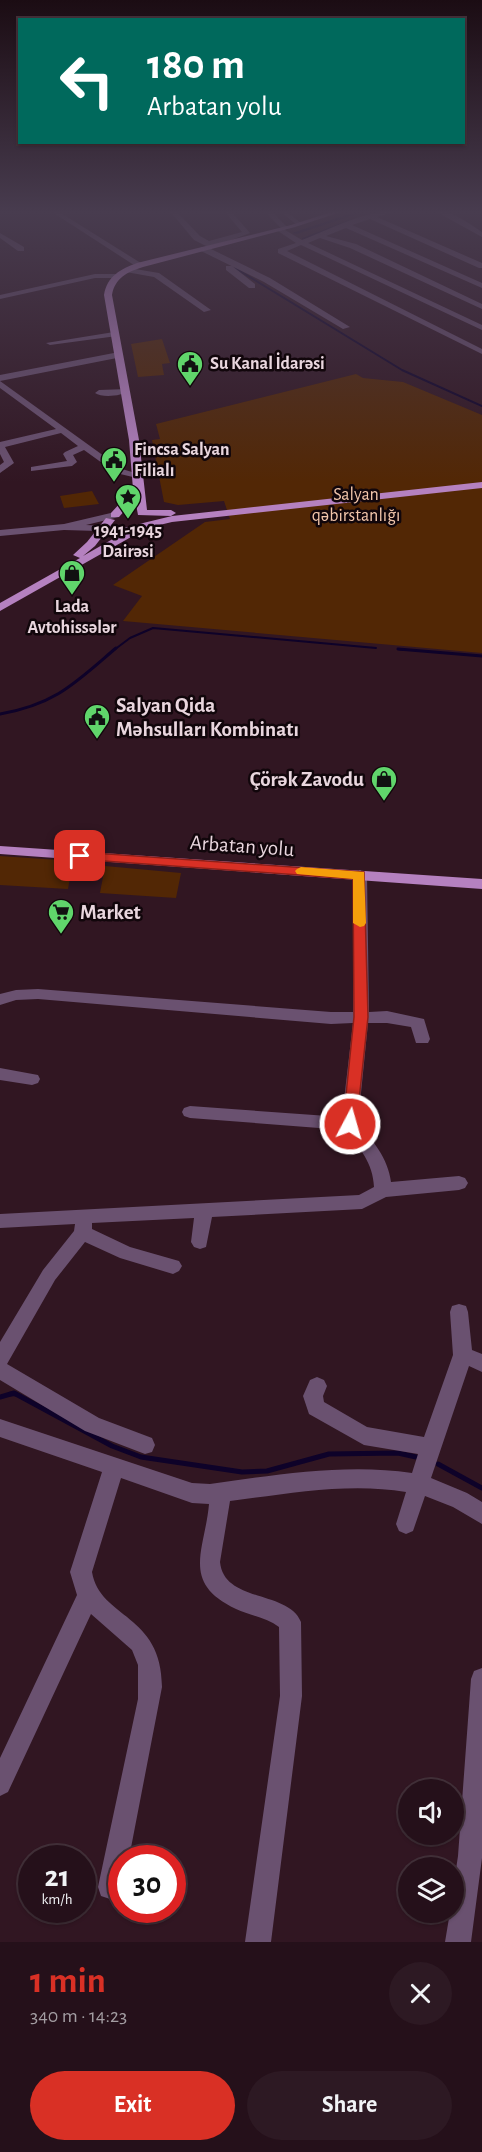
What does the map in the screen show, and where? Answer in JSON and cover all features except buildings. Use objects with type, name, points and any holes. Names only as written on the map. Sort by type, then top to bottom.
[{"type":"main road","points":[[0,608],[148,521],[142,513],[109,301]]},
{"type":"main road","points":[[109,521],[131,511],[142,513],[198,511],[482,484]]},
{"type":"main road","points":[[127,530],[189,516],[482,484]]},
{"type":"main road","points":[[0,602],[77,556],[91,544],[138,489]]},
{"type":"main road","name":"Arbatan yolu","points":[[0,850],[482,884]]},
{"type":"street","points":[[6,301],[15,307]]},
{"type":"street","points":[[196,301],[207,310]]},
{"type":"street","points":[[302,301],[346,327]]},
{"type":"street","points":[[380,301],[482,352]]},
{"type":"street","points":[[424,301],[482,328]]},
{"type":"street","points":[[467,301],[482,308]]},
{"type":"street","points":[[50,343],[114,334]]},
{"type":"street","points":[[0,378],[119,355]]},
{"type":"street","points":[[0,384],[122,473],[137,475]]},
{"type":"street","points":[[99,393],[125,391]]},
{"type":"street","points":[[0,470],[9,463],[0,445],[63,430]]},
{"type":"street","points":[[34,469],[69,464],[72,462],[68,454],[70,451],[85,446]]},
{"type":"street","points":[[64,527],[109,521]]},
{"type":"street","points":[[0,533],[109,521],[127,530]]},
{"type":"street","points":[[360,875],[361,1017],[350,1124],[377,1157],[383,1174],[383,1190]]},
{"type":"street","points":[[0,1000],[16,994],[38,993],[331,1018],[361,1017],[414,1021],[420,1026],[422,1039]]},
{"type":"street","points":[[0,1074],[32,1079]]},
{"type":"street","points":[[190,1112],[350,1124]]},
{"type":"street","points":[[0,1221],[83,1224],[204,1209],[362,1202],[383,1190],[459,1183]]},
{"type":"street","points":[[200,1242],[204,1209]]},
{"type":"street","points":[[83,1224],[134,1256],[172,1266]]},
{"type":"street","points":[[0,1359],[49,1275],[83,1224]]},
{"type":"street","points":[[406,1524],[430,1447],[463,1355],[459,1312]]},
{"type":"street","points":[[463,1355],[482,1363]]},
{"type":"street","points":[[0,1370],[93,1425],[145,1445]]},
{"type":"street","points":[[317,1386],[313,1396],[316,1408],[351,1430],[364,1436],[430,1447]]},
{"type":"street","points":[[0,1428],[192,1493],[355,1477],[420,1483],[442,1491],[482,1514]]},
{"type":"street","points":[[114,1467],[81,1572],[81,1583],[88,1596],[138,1640],[150,1667],[150,1688],[135,1778],[120,1845]]},
{"type":"street","points":[[220,1492],[221,1510],[209,1564],[215,1581],[232,1596],[284,1616],[290,1622],[292,1634],[290,1705],[258,1942]]},
{"type":"street","points":[[0,1785],[88,1596]]},
{"type":"street","points":[[458,1942],[470,1856],[482,1679]]},
{"type":"green space","points":[[162,339],[170,363],[162,364],[164,375],[138,377],[131,344]]},
{"type":"green space","name":"Salyan qəbirstanlığı","points":[[356,374],[363,378],[403,382],[482,415],[482,653],[123,621],[142,596],[113,585],[205,522],[230,519],[224,501],[178,505],[164,502],[152,440],[160,439],[156,424]]},
{"type":"green space","points":[[92,491],[99,504],[64,508],[60,496]]},
{"type":"green space","points":[[0,856],[73,861],[68,889],[0,885]]},
{"type":"green space","points":[[105,866],[181,873],[176,898],[100,893]]},
{"type":"waterway","points":[[288,301],[402,370],[482,406]]},
{"type":"waterway","points":[[114,650],[130,638],[153,628],[376,648]]},
{"type":"waterway","points":[[0,714],[19,710],[51,698],[76,682],[116,648]]},
{"type":"waterway","points":[[405,650],[398,649],[482,656]]},
{"type":"waterway","points":[[0,1397],[10,1394]]},
{"type":"waterway","points":[[10,1394],[16,1394]]},
{"type":"waterway","points":[[10,1394],[16,1394]]},
{"type":"waterway","points":[[16,1394],[112,1446],[141,1457],[242,1472],[267,1471],[329,1454],[398,1453],[416,1457]]},
{"type":"waterway","points":[[438,1464],[482,1488]]},
{"type":"slow traffic","points":[[301,871],[360,875],[360,923]]},
{"type":"place","name":"Su Kanal İdarəsi","points":[[190,387]]},
{"type":"place","name":"Fincsa Salyan Filialı","points":[[114,483]]},
{"type":"place","name":"1941-1945 Dairəsi","points":[[128,520]]},
{"type":"place","name":"Lada Avtohissələr","points":[[72,596]]},
{"type":"place","name":"Salyan Qida Məhsulları Kombinatı","points":[[97,740]]},
{"type":"place","name":"Çörək Zavodu","points":[[384,802]]},
{"type":"place","name":"Market","points":[[61,935]]},
{"type":"route","points":[[80,856],[360,875],[361,1017],[350,1124]]}]
